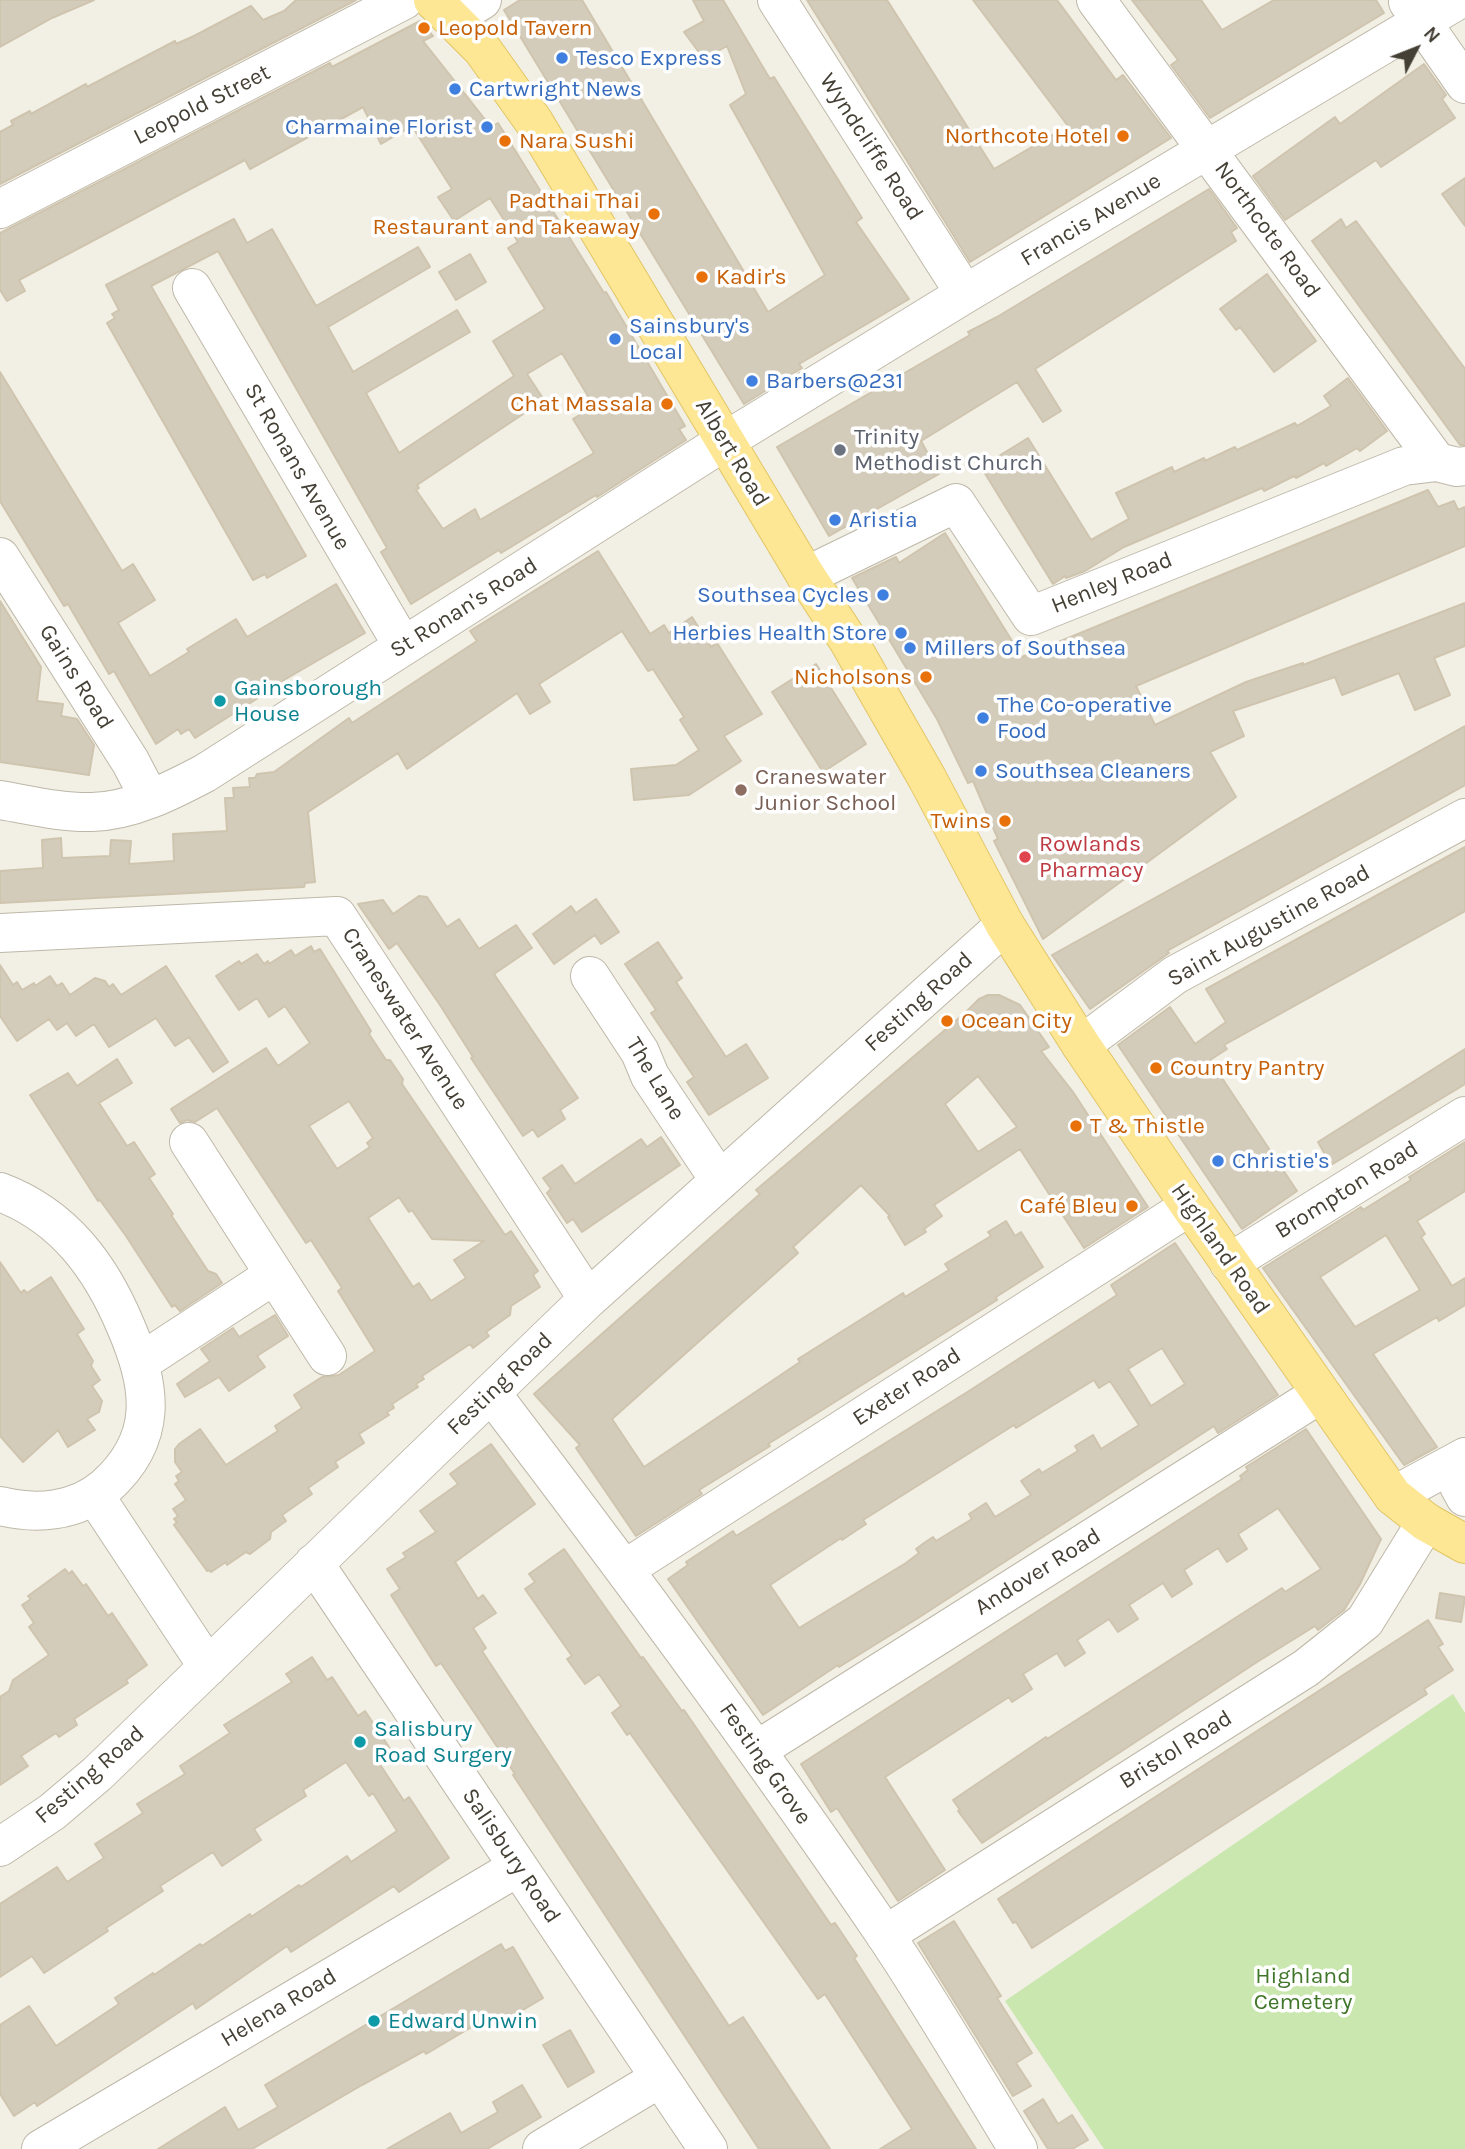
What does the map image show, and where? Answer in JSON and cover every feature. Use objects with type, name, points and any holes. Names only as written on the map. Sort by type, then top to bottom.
[{"type":"main road","name":"Albert Road","points":[[456,6],[482,49],[534,122],[806,576],[848,640],[928,779],[1005,925]]},
{"type":"main road","name":"Highland Road","points":[[1005,925],[1081,1045],[1190,1206],[1393,1496],[1426,1522],[1465,1544]]},
{"type":"street","name":"Leopold Street","points":[[0,209],[404,0]]},
{"type":"street","name":"Wyndcliffe Road","points":[[777,0],[965,294]]},
{"type":"street","name":"Northcote Road","points":[[1096,0],[1451,464]]},
{"type":"street","name":"Francis Avenue","points":[[725,441],[965,294],[1209,150],[1415,11],[1458,0]]},
{"type":"street","points":[[1415,11],[1465,83]]},
{"type":"street","name":"St Ronans Avenue","points":[[192,288],[402,646]]},
{"type":"street","name":"St Ronan's Road","points":[[0,800],[93,812],[172,791],[205,773],[725,441]]},
{"type":"street","name":"Henley Road","points":[[806,576],[956,503],[1031,616],[1404,466],[1451,464]]},
{"type":"street","name":"Gains Road","points":[[0,557],[130,761],[150,799]]},
{"type":"street","name":"Saint Augustine Road","points":[[1081,1045],[1175,975],[1465,818]]},
{"type":"street","name":"Craneswater Avenue","points":[[0,933],[337,916],[589,1299]]},
{"type":"street","name":"Festing Road","points":[[0,1847],[71,1798],[589,1299],[1005,925]]},
{"type":"street","name":"The Lane","points":[[590,976],[640,1052],[650,1076],[720,1181]]},
{"type":"street","name":"Brompton Road","points":[[1229,1263],[1465,1116]]},
{"type":"street","points":[[188,1142],[327,1356]]},
{"type":"street","points":[[0,1192],[52,1222],[83,1250],[103,1277],[141,1362],[146,1399],[140,1439],[123,1468],[94,1496],[48,1511],[23,1512],[0,1506]]},
{"type":"street","name":"Exeter Road","points":[[625,1569],[1190,1206]]},
{"type":"street","points":[[141,1362],[274,1275]]},
{"type":"street","name":"Festing Grove","points":[[491,1393],[625,1569],[757,1751],[885,1935],[1018,2149]]},
{"type":"street","name":"Andover Road","points":[[757,1751],[1320,1394]]},
{"type":"street","points":[[1393,1496],[1463,1458]]},
{"type":"street","points":[[1463,1458],[1459,1486],[1465,1497]]},
{"type":"street","points":[[94,1496],[208,1667]]},
{"type":"street","name":"Bristol Road","points":[[885,1935],[1306,1668],[1365,1621],[1426,1522]]},
{"type":"street","name":"Salisbury Road","points":[[314,1563],[708,2149]]},
{"type":"street","name":"Helena Road","points":[[41,2149],[518,1867]]},
{"type":"street","points":[[542,2149],[660,2078]]},
{"type":"green space","name":"Highland Cemetery","points":[[1453,1694],[1465,1713],[1465,2149],[1104,2149],[1005,2001]]},
{"type":"building","points":[[0,0],[94,0],[52,18],[0,47]]},
{"type":"building","points":[[296,0],[356,0],[0,184],[0,132],[13,125],[11,121],[30,111],[31,114],[86,84],[87,87],[175,41],[176,44],[194,36],[251,6],[263,20],[284,11]]},
{"type":"building","points":[[520,0],[582,0],[768,312],[825,275],[730,105],[746,94],[727,46],[704,59],[684,32],[704,21],[693,0],[723,0],[770,79],[774,77],[862,218],[856,222],[909,299],[799,364],[802,368],[744,404],[504,10]]},
{"type":"building","points":[[807,0],[887,0],[994,169],[1068,126],[973,0],[1057,0],[1116,80],[1123,75],[1171,138],[970,262]]},
{"type":"building","points":[[1132,0],[1201,0],[1222,30],[1274,0],[1376,0],[1384,13],[1210,118],[1171,65],[1178,60]]},
{"type":"building","points":[[420,21],[433,36],[423,41],[491,127],[498,123],[604,293],[606,292],[685,426],[679,429],[686,440],[597,497],[596,495],[501,553],[499,550],[411,604],[381,552],[387,548],[218,251],[151,286],[306,556],[267,578],[265,574],[253,580],[107,323],[115,318],[112,314],[119,310],[106,285],[234,219],[247,243],[272,229],[316,306],[418,247],[430,267],[328,327],[353,372],[457,310],[470,332],[366,393],[399,453],[514,376],[493,341],[545,309],[508,248],[518,242],[490,198],[454,221],[438,197],[452,189],[412,126],[381,144],[363,107],[250,169],[245,160],[19,280],[25,291],[7,301],[0,290],[0,233],[330,63],[332,67]],"holes":[[[562,353],[594,406],[573,419],[594,453],[480,520],[475,509],[443,529],[416,490],[419,488],[417,485],[544,400],[527,374]]]},
{"type":"building","points":[[1424,64],[1446,95],[1442,99],[1455,118],[1381,167],[1376,160],[1285,220],[1253,176],[1335,117],[1340,124]]},
{"type":"building","points":[[1465,178],[1465,226],[1442,194]]},
{"type":"building","points":[[1209,189],[1237,228],[1231,232],[1236,241],[1035,369],[1061,411],[1043,422],[1017,382],[921,441],[939,474],[829,536],[777,447],[970,335],[968,332]]},
{"type":"building","points":[[1341,219],[1346,228],[1356,221],[1465,369],[1465,445],[1460,445],[1312,241]]},
{"type":"building","points":[[470,254],[486,282],[456,300],[439,272]]},
{"type":"building","points":[[1267,274],[1316,341],[1274,372],[1240,327],[1236,330],[1220,309]]},
{"type":"building","points":[[0,372],[122,571],[133,564],[155,600],[118,623],[150,676],[236,619],[247,637],[336,584],[365,633],[265,691],[266,693],[195,738],[189,729],[181,734],[178,729],[156,744],[114,671],[109,674],[68,604],[64,606],[0,501]]},
{"type":"building","points":[[1348,378],[1387,431],[1360,451],[1357,448],[1326,466],[1324,463],[1296,478],[1294,476],[1264,491],[1262,488],[1124,547],[1085,571],[1066,578],[1065,576],[1053,584],[981,467],[1028,438],[1091,540],[1129,519],[1116,493],[1172,467],[1174,472],[1235,447],[1237,450],[1295,423],[1297,426],[1331,406],[1324,396]]},
{"type":"building","points":[[1428,490],[1438,507],[1454,501],[1458,510],[1465,507],[1465,546],[1136,686],[1155,725],[1246,682],[1303,665],[1465,603],[1465,646],[1434,658],[1450,695],[1415,710],[1399,673],[1342,695],[1335,677],[1233,711],[1244,736],[1210,752],[1236,797],[1043,939],[994,841],[998,839],[973,781],[968,783],[937,719],[852,578],[896,557],[899,563],[945,533],[1022,657]]},
{"type":"building","points":[[598,551],[650,634],[664,625],[669,633],[692,617],[711,647],[717,643],[762,714],[724,736],[741,761],[689,795],[634,800],[631,769],[676,765],[699,750],[680,720],[684,717],[653,669],[648,671],[622,631],[539,684],[550,702],[530,714],[517,693],[407,769],[398,753],[308,812],[315,882],[305,883],[304,887],[0,903],[0,871],[43,868],[42,840],[61,838],[62,858],[110,856],[111,840],[131,841],[129,864],[174,861],[173,834],[227,831],[225,798],[234,798],[233,788],[250,787],[249,778],[274,772],[349,718],[352,723],[477,641],[470,631]]},
{"type":"building","points":[[0,601],[41,667],[37,701],[63,704],[61,716],[77,719],[94,745],[89,775],[0,762]]},
{"type":"building","points":[[816,664],[866,744],[823,772],[772,692]]},
{"type":"building","points":[[1465,726],[1465,785],[1167,951],[1169,953],[1090,1009],[1052,955]]},
{"type":"building","points":[[1465,847],[1465,911],[1224,1045],[1227,1049],[1210,1060],[1297,1191],[1242,1229],[1118,1045],[1170,1007],[1195,1044],[1226,1022],[1206,989]]},
{"type":"building","points":[[419,896],[427,897],[447,927],[459,919],[479,949],[516,925],[532,948],[494,974],[578,1098],[560,1110],[565,1119],[538,1137],[533,1129],[523,1136],[471,1058],[473,1057],[440,1005],[397,943],[389,949],[358,904],[383,900],[393,914]]},
{"type":"building","points":[[596,899],[619,932],[601,944],[595,935],[554,964],[533,934],[571,906],[576,913]]},
{"type":"building","points":[[658,942],[682,978],[676,982],[726,1057],[746,1044],[768,1078],[709,1115],[687,1082],[694,1077],[651,1013],[656,1010],[625,964]]},
{"type":"building","points":[[311,946],[314,952],[320,949],[371,1031],[369,1034],[386,1060],[390,1060],[403,1079],[402,1084],[505,1235],[511,1231],[538,1271],[533,1275],[540,1287],[511,1306],[510,1315],[486,1332],[489,1336],[473,1348],[470,1344],[422,1376],[424,1379],[416,1384],[418,1387],[392,1404],[394,1408],[387,1412],[389,1415],[359,1434],[364,1443],[335,1462],[338,1467],[308,1488],[312,1494],[282,1515],[286,1521],[271,1532],[270,1539],[250,1554],[246,1552],[211,1572],[207,1571],[174,1525],[177,1522],[174,1519],[178,1516],[173,1509],[186,1500],[175,1484],[179,1481],[176,1476],[182,1472],[175,1462],[175,1449],[200,1429],[226,1465],[278,1431],[275,1426],[302,1408],[294,1395],[322,1377],[339,1375],[375,1351],[338,1291],[342,1288],[311,1240],[306,1243],[217,1108],[195,1122],[187,1120],[180,1123],[171,1109],[266,1048],[278,1066],[310,1043],[285,1006],[269,1017],[257,998],[239,1010],[216,976],[239,961],[241,964],[257,954],[264,964],[268,961],[269,964],[291,950],[295,956]],"holes":[[[349,1101],[373,1138],[367,1143],[370,1147],[337,1169],[309,1126]],[[399,1197],[409,1212],[412,1210],[432,1239],[484,1241],[454,1260],[466,1278],[431,1301],[419,1283],[413,1287],[368,1218]]]},
{"type":"building","points":[[0,965],[13,985],[17,982],[22,990],[34,983],[35,986],[50,976],[57,986],[62,983],[70,995],[95,978],[105,981],[109,987],[113,984],[121,995],[166,966],[228,1062],[213,1072],[189,1037],[175,1046],[156,1018],[109,1047],[94,1024],[76,1036],[67,1023],[57,1030],[49,1019],[17,1041],[0,1016]]},
{"type":"building","points":[[988,995],[999,995],[1020,1005],[1049,1047],[1041,1051],[1073,1092],[1148,1207],[1084,1248],[1020,1149],[934,1205],[942,1216],[924,1229],[926,1232],[905,1245],[888,1217],[890,1216],[861,1185],[793,1247],[798,1253],[612,1419],[644,1467],[800,1362],[798,1359],[903,1293],[905,1297],[949,1270],[945,1264],[991,1236],[988,1232],[1006,1221],[1015,1236],[1021,1232],[1043,1267],[996,1297],[997,1300],[768,1444],[770,1446],[699,1490],[702,1494],[636,1536],[576,1448],[580,1445],[534,1394],[760,1194],[756,1190],[979,999]],"holes":[[[978,1076],[1017,1127],[978,1152],[945,1104]]]},
{"type":"building","points":[[1465,1049],[1465,1084],[1331,1165],[1318,1142]]},
{"type":"building","points":[[117,1059],[132,1083],[99,1103],[127,1146],[134,1142],[155,1174],[149,1178],[173,1214],[171,1215],[208,1271],[216,1274],[222,1283],[180,1311],[175,1305],[172,1307],[126,1236],[100,1200],[98,1201],[30,1095],[68,1073],[77,1086]]},
{"type":"building","points":[[661,1137],[680,1165],[582,1232],[573,1219],[567,1223],[547,1193],[551,1189],[543,1178],[562,1165],[575,1184],[641,1139],[647,1147]]},
{"type":"building","points":[[1465,1142],[1465,1191],[1417,1221],[1425,1234],[1421,1237],[1452,1286],[1465,1278],[1465,1305],[1439,1321],[1437,1317],[1373,1354],[1437,1447],[1404,1465],[1263,1268],[1361,1207],[1363,1210],[1411,1180],[1409,1177]],"holes":[[[1386,1235],[1420,1290],[1355,1327],[1320,1277]]]},
{"type":"building","points":[[1175,1243],[1278,1395],[1218,1433],[1214,1426],[763,1715],[668,1579],[688,1565],[686,1562],[733,1531],[736,1536],[1117,1295],[1111,1285]],"holes":[[[1162,1348],[1185,1384],[1151,1406],[1128,1369]],[[1094,1380],[1099,1388],[1110,1381],[1139,1425],[1101,1449],[1093,1435],[1075,1446],[1078,1451],[1042,1473],[1039,1469],[1021,1481],[1031,1495],[995,1517],[986,1503],[969,1514],[972,1519],[936,1541],[933,1537],[916,1549],[919,1553],[906,1563],[799,1628],[770,1585],[866,1524],[863,1520],[1014,1425],[1016,1428]]]},
{"type":"building","points":[[0,1262],[21,1293],[24,1290],[27,1293],[51,1277],[84,1329],[77,1334],[93,1361],[91,1366],[100,1380],[92,1386],[102,1401],[99,1412],[87,1419],[95,1430],[68,1447],[58,1430],[23,1462],[0,1436]]},
{"type":"building","points":[[275,1315],[288,1336],[257,1356],[265,1367],[229,1391],[219,1377],[185,1397],[177,1384],[210,1361],[201,1349],[233,1328],[239,1337]]},
{"type":"building","points":[[1306,1429],[1381,1539],[1360,1584],[1344,1610],[1318,1630],[1315,1626],[1257,1662],[982,1843],[953,1800],[1046,1737],[1047,1739],[1282,1588],[1285,1592],[1321,1569],[1278,1508],[1238,1534],[1247,1549],[1227,1562],[1218,1548],[1184,1570],[1192,1584],[1172,1597],[1163,1583],[1129,1605],[1138,1619],[1118,1632],[1109,1619],[1077,1640],[1085,1653],[1065,1666],[1057,1653],[1023,1674],[1032,1689],[1012,1702],[1009,1697],[885,1777],[945,1870],[898,1901],[837,1808],[831,1812],[801,1764],[1242,1479],[1240,1476],[1248,1470],[1246,1467]]},
{"type":"building","points":[[491,1444],[535,1504],[455,1562],[478,1599],[483,1595],[496,1613],[473,1628],[486,1648],[482,1651],[729,2026],[743,2017],[830,2149],[759,2149],[484,1727],[441,1663],[436,1666],[391,1595],[400,1589],[387,1569],[406,1557],[403,1553],[436,1532],[420,1511],[458,1484],[450,1474]]},
{"type":"building","points":[[564,1549],[641,1658],[643,1657],[682,1711],[684,1710],[831,1925],[835,1923],[857,1956],[854,1958],[976,2149],[880,2149],[912,2129],[825,1994],[818,1999],[630,1733],[627,1735],[612,1713],[621,1706],[599,1674],[585,1684],[567,1659],[572,1656],[525,1589],[535,1582],[529,1574]]},
{"type":"building","points":[[65,1569],[69,1574],[72,1571],[83,1586],[86,1584],[108,1616],[112,1613],[147,1665],[126,1680],[128,1683],[74,1719],[77,1725],[59,1737],[56,1733],[21,1756],[28,1766],[0,1785],[0,1697],[9,1691],[13,1680],[49,1655],[29,1627],[34,1623],[22,1605],[31,1599],[28,1596]]},
{"type":"building","points":[[1440,1593],[1465,1597],[1461,1622],[1436,1618]]},
{"type":"building","points":[[1428,1620],[1443,1644],[1438,1647],[1453,1670],[1424,1689],[1427,1694],[1032,1948],[998,1899]]},
{"type":"building","points":[[312,1657],[327,1680],[332,1677],[358,1716],[365,1711],[391,1750],[377,1760],[404,1801],[409,1797],[449,1858],[399,1892],[394,1886],[291,1952],[287,1946],[196,2009],[193,2003],[37,2106],[35,2102],[14,2116],[0,2094],[0,2025],[29,2006],[56,2046],[119,2004],[115,1998],[153,1973],[154,1975],[200,1944],[202,1946],[250,1914],[251,1917],[299,1885],[301,1887],[347,1856],[351,1862],[397,1831],[373,1793],[369,1796],[346,1762],[303,1790],[306,1796],[254,1829],[261,1840],[222,1866],[213,1852],[160,1886],[163,1891],[44,1973],[32,1956],[0,1977],[0,1904],[57,1867],[67,1882],[104,1858],[95,1844],[143,1813],[137,1804],[185,1774],[180,1766],[230,1733],[224,1725],[292,1682],[286,1674]]},
{"type":"building","points":[[954,1921],[1001,1996],[997,1998],[1032,2053],[1016,2063],[1031,2086],[1013,2096],[918,1943]]},
{"type":"building","points":[[501,1944],[505,1951],[513,1947],[543,1998],[491,2029],[485,2019],[426,2054],[424,2051],[362,2085],[252,2149],[158,2149],[225,2107],[238,2130],[278,2107],[265,2085]]},
{"type":"building","points":[[570,2030],[594,2072],[568,2087],[543,2045]]},
{"type":"building","points":[[522,2085],[541,2117],[487,2149],[387,2149],[450,2113],[461,2133],[498,2112],[493,2102]]},
{"type":"building","points":[[1043,2099],[1058,2124],[1072,2115],[1088,2140],[1072,2149],[1048,2149],[1024,2111]]},
{"type":"place","name":"Leopold Tavern","points":[[424,28]]},
{"type":"place","name":"Tesco Express","points":[[562,58]]},
{"type":"place","name":"Cartwright News","points":[[455,89]]},
{"type":"place","name":"Charmaine Florist","points":[[487,127]]},
{"type":"place","name":"Northcote Hotel","points":[[1123,136]]},
{"type":"place","name":"Nara Sushi","points":[[505,141]]},
{"type":"place","name":"Padthai Thai Restaurant and Takeaway","points":[[654,214]]},
{"type":"place","name":"Kadir's","points":[[702,277]]},
{"type":"place","name":"Sainsbury's Local","points":[[615,339]]},
{"type":"place","name":"Barbers@231","points":[[752,381]]},
{"type":"place","name":"Chat Massala","points":[[667,404]]},
{"type":"place","name":"Trinity Methodist Church","points":[[840,450]]},
{"type":"place","name":"Aristia","points":[[835,520]]},
{"type":"place","name":"Southsea Cycles","points":[[883,595]]},
{"type":"place","name":"Herbies Health Store","points":[[901,633]]},
{"type":"place","name":"Millers of Southsea","points":[[910,648]]},
{"type":"place","name":"Nicholsons","points":[[926,677]]},
{"type":"place","name":"Gainsborough House","points":[[220,701]]},
{"type":"place","name":"The Co-operative Food","points":[[983,718]]},
{"type":"place","name":"Southsea Cleaners","points":[[981,771]]},
{"type":"place","name":"Craneswater Junior School","points":[[741,790]]},
{"type":"place","name":"Twins","points":[[1005,821]]},
{"type":"place","name":"Rowlands Pharmacy","points":[[1025,857]]},
{"type":"place","name":"Ocean City","points":[[947,1021]]},
{"type":"place","name":"Country Pantry","points":[[1156,1068]]},
{"type":"place","name":"T & Thistle","points":[[1076,1126]]},
{"type":"place","name":"Christie's","points":[[1218,1161]]},
{"type":"place","name":"Café Bleu","points":[[1132,1206]]},
{"type":"place","name":"Salisbury Road Surgery","points":[[360,1742]]},
{"type":"place","name":"Edward Unwin","points":[[374,2021]]}]
